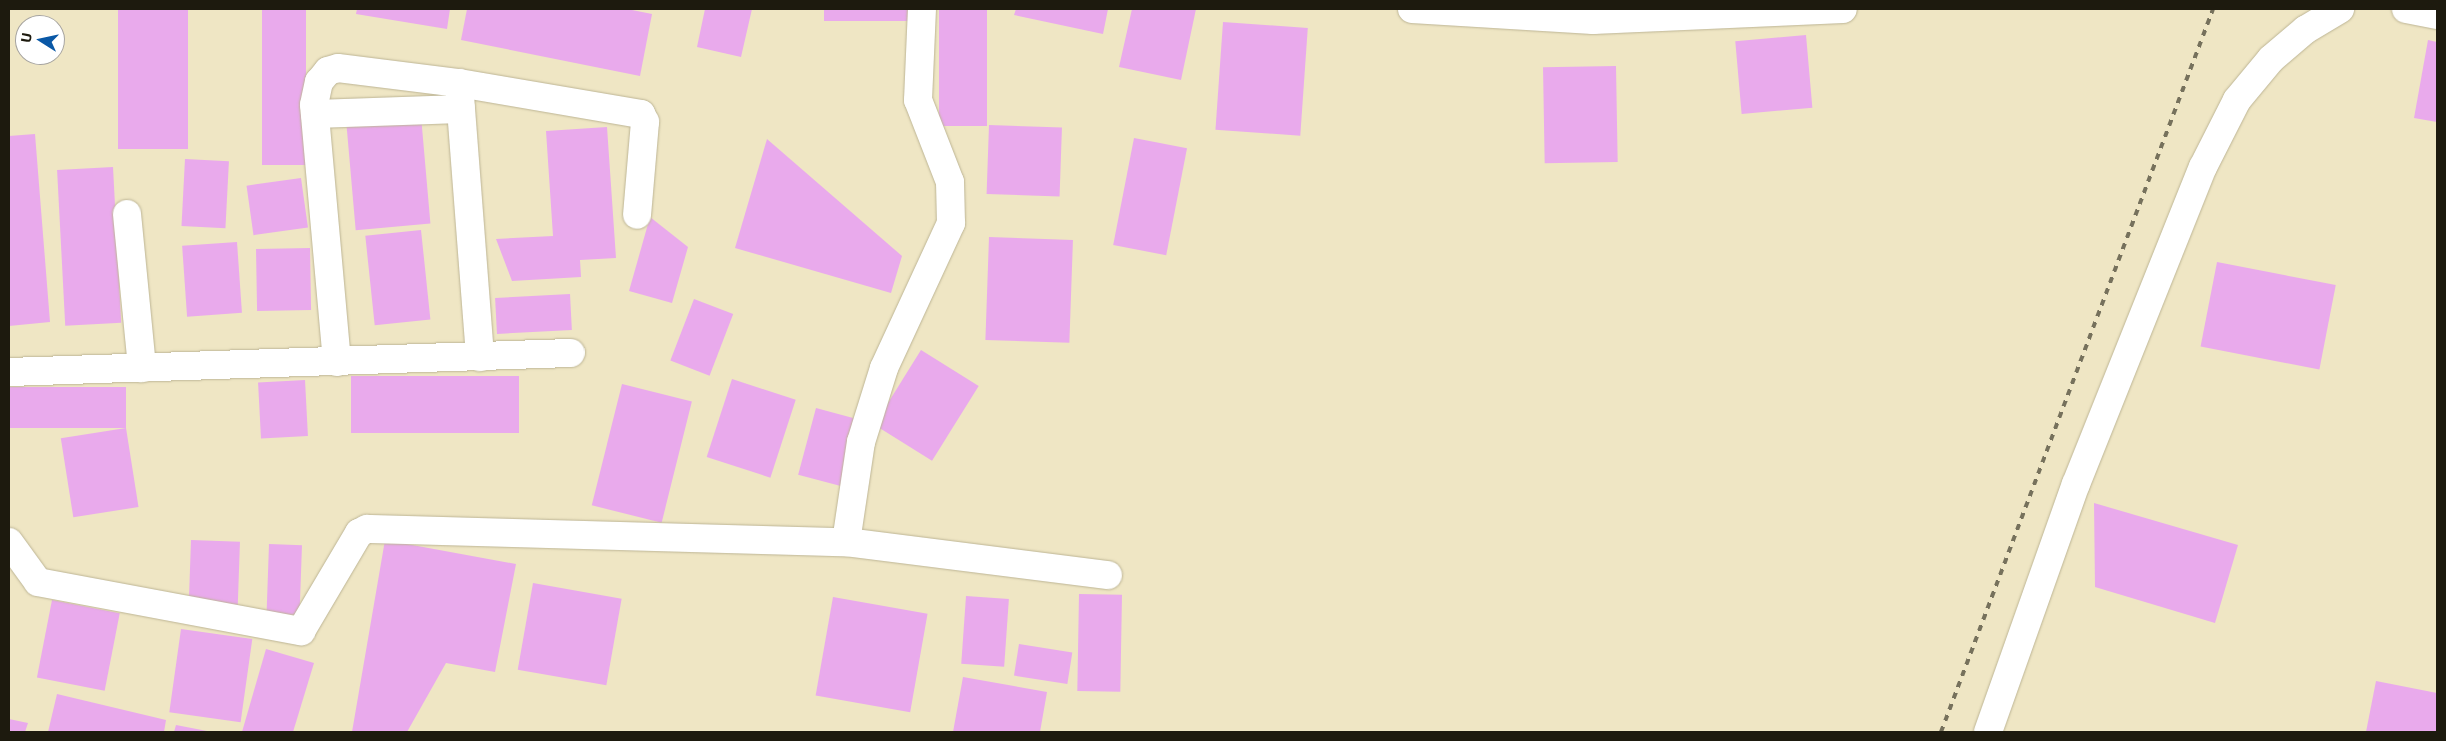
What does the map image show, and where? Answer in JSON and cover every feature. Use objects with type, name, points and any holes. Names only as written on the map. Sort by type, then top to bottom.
[{"type":"street","points":[[846,542],[861,442],[884,368],[951,223],[950,182],[918,100],[922,9]]},
{"type":"street","points":[[1412,9],[1593,20],[1843,9]]},
{"type":"street","points":[[1988,732],[2076,484],[2203,167],[2237,100],[2271,59],[2340,9]]},
{"type":"street","points":[[2406,9],[2437,15]]},
{"type":"street","points":[[337,362],[315,114],[319,82],[328,71],[338,68],[460,96],[642,115],[638,215]]},
{"type":"street","points":[[315,114],[460,96]]},
{"type":"street","points":[[460,96],[480,357]]},
{"type":"street","points":[[127,214],[142,368]]},
{"type":"street","points":[[9,372],[571,353]]},
{"type":"street","points":[[9,542],[38,582],[301,631],[359,533],[367,529],[846,542],[1108,575]]},
{"type":"building","points":[[118,9],[188,9],[188,149],[118,149]]},
{"type":"building","points":[[262,9],[306,9],[306,165],[262,165]]},
{"type":"building","points":[[357,9],[450,9],[447,29],[356,14]]},
{"type":"building","points":[[467,9],[627,9],[652,14],[640,76],[461,40]]},
{"type":"building","points":[[705,9],[752,9],[741,57],[697,47]]},
{"type":"building","points":[[824,9],[909,9],[909,21],[824,21]]},
{"type":"building","points":[[939,9],[987,9],[987,126],[939,126]]},
{"type":"building","points":[[1016,9],[1108,9],[1103,34],[1014,15]]},
{"type":"building","points":[[1132,9],[1196,9],[1181,80],[1119,67]]},
{"type":"building","points":[[1223,22],[1308,28],[1300,136],[1215,130]]},
{"type":"building","points":[[1806,35],[1812,108],[1742,114],[1735,41]]},
{"type":"building","points":[[2428,40],[2437,42],[2437,122],[2414,118]]},
{"type":"building","points":[[1616,66],[1618,162],[1545,163],[1543,67]]},
{"type":"building","points":[[421,116],[430,224],[356,230],[346,123]]},
{"type":"building","points":[[989,125],[1062,128],[1060,197],[987,194]]},
{"type":"building","points":[[607,127],[616,258],[580,260],[581,277],[512,281],[496,239],[553,236],[546,131]]},
{"type":"building","points":[[35,134],[50,322],[9,326],[9,136]]},
{"type":"building","points":[[1134,138],[1187,148],[1166,255],[1113,245]]},
{"type":"building","points":[[767,139],[902,256],[891,293],[735,248]]},
{"type":"building","points":[[185,159],[229,161],[225,228],[181,226]]},
{"type":"building","points":[[113,167],[121,323],[65,326],[57,170]]},
{"type":"building","points":[[301,178],[308,228],[253,235],[247,186]]},
{"type":"building","points":[[650,217],[688,247],[672,303],[629,291]]},
{"type":"building","points":[[421,230],[430,320],[375,325],[365,236]]},
{"type":"building","points":[[989,237],[1073,240],[1069,343],[985,340]]},
{"type":"building","points":[[237,242],[242,313],[187,317],[182,246]]},
{"type":"building","points":[[310,248],[311,310],[257,311],[256,249]]},
{"type":"building","points":[[2217,262],[2336,285],[2319,370],[2201,346]]},
{"type":"building","points":[[570,294],[572,330],[497,334],[495,298]]},
{"type":"building","points":[[694,299],[733,314],[710,376],[670,361]]},
{"type":"building","points":[[921,350],[979,386],[932,461],[874,425]]},
{"type":"building","points":[[351,376],[519,376],[519,433],[351,433]]},
{"type":"building","points":[[732,379],[796,400],[770,478],[707,457]]},
{"type":"building","points":[[305,380],[308,436],[261,438],[258,382]]},
{"type":"building","points":[[622,384],[692,401],[662,523],[592,505]]},
{"type":"building","points":[[9,387],[126,387],[126,428],[9,428]]},
{"type":"building","points":[[816,408],[860,420],[843,487],[798,475]]},
{"type":"building","points":[[126,428],[139,507],[73,517],[61,438]]},
{"type":"building","points":[[2094,503],[2238,545],[2215,623],[2095,587]]},
{"type":"building","points":[[191,540],[240,542],[238,606],[189,604]]},
{"type":"building","points":[[385,540],[516,564],[495,672],[446,663],[407,732],[352,732]]},
{"type":"building","points":[[269,544],[302,545],[300,615],[267,614]]},
{"type":"building","points":[[533,583],[622,599],[606,685],[518,670]]},
{"type":"building","points":[[1079,594],[1122,595],[1120,692],[1077,691]]},
{"type":"building","points":[[966,596],[1009,599],[1004,667],[961,664]]},
{"type":"building","points":[[833,597],[928,614],[910,712],[816,695]]},
{"type":"building","points":[[52,600],[120,613],[105,691],[37,678]]},
{"type":"building","points":[[181,629],[252,639],[241,722],[169,712]]},
{"type":"building","points":[[1019,644],[1072,652],[1067,684],[1014,676]]},
{"type":"building","points":[[266,649],[314,663],[293,732],[242,732]]},
{"type":"building","points":[[963,677],[1047,692],[1040,732],[953,732]]},
{"type":"building","points":[[2376,681],[2437,693],[2437,732],[2366,732]]},
{"type":"building","points":[[57,694],[166,720],[164,732],[48,732]]},
{"type":"building","points":[[9,719],[28,723],[25,732],[9,732]]},
{"type":"building","points":[[176,725],[207,731],[207,732],[174,732]]},
{"type":"railway","points":[[1941,732],[2213,9]]}]
